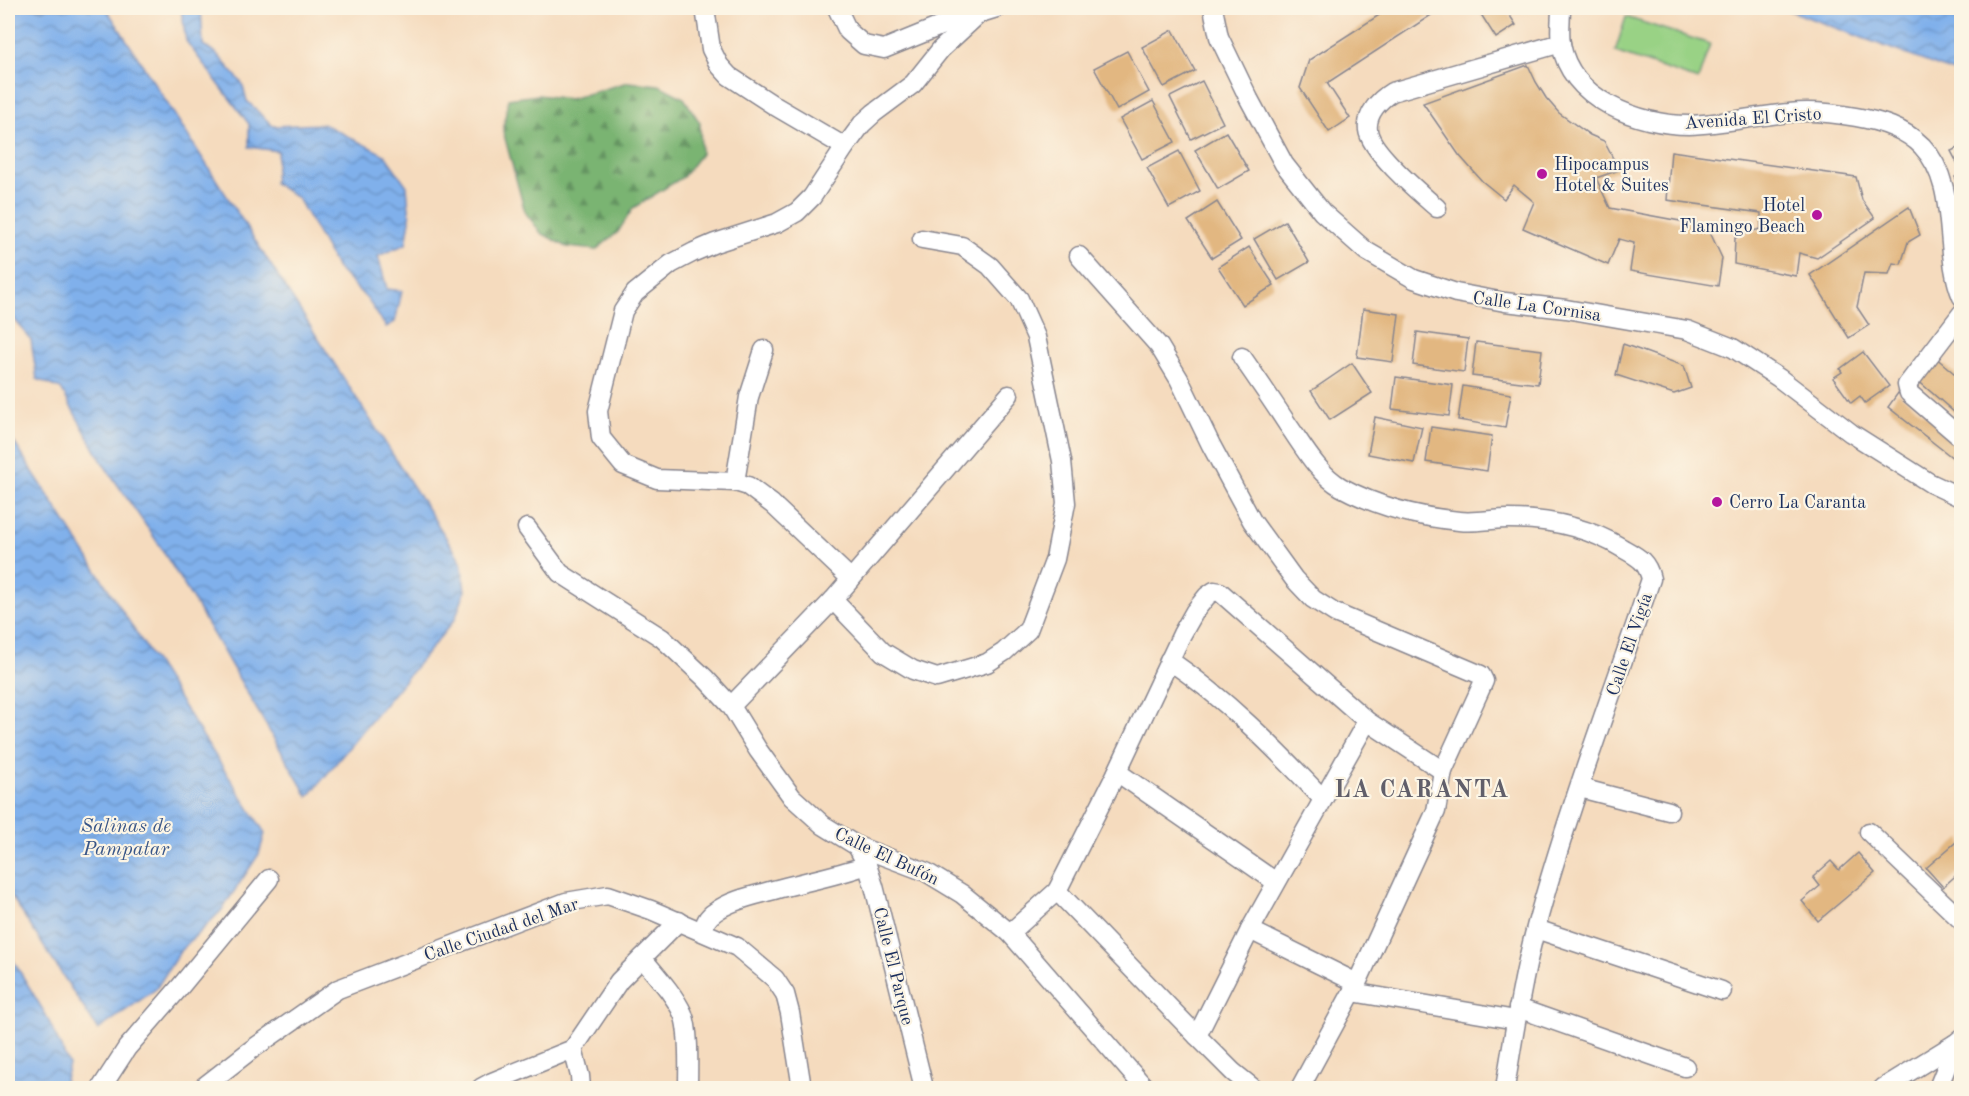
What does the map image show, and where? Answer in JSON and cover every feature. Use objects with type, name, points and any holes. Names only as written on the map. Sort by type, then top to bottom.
[{"type":"street","points":[[705,8],[711,49],[719,65],[729,76],[845,147]]},
{"type":"street","points":[[837,8],[848,31],[864,45],[884,49],[990,9]]},
{"type":"street","name":"Calle La Cornisa","points":[[1213,8],[1219,37],[1284,164],[1322,212],[1373,256],[1414,279],[1456,293],[1687,330],[1733,348],[1779,378],[1851,433],[1930,483],[1962,498]]},
{"type":"street","name":"Avenida El Cristo","points":[[1561,8],[1561,43],[1566,60],[1583,86],[1603,101],[1628,114],[1661,123],[1690,125],[1791,112],[1829,113],[1878,121],[1902,131],[1922,147],[1937,169],[1944,190],[1953,262],[1962,297]]},
{"type":"street","points":[[851,579],[772,504],[748,486],[735,482],[657,479],[623,465],[602,438],[598,411],[623,311],[635,293],[671,264],[715,243],[777,222],[797,212],[812,197],[862,124],[914,84],[941,49],[990,9]]},
{"type":"street","points":[[1437,208],[1414,189],[1373,142],[1368,132],[1369,119],[1377,104],[1392,92],[1561,43]]},
{"type":"street","points":[[833,600],[884,652],[913,670],[937,678],[987,663],[1004,652],[1028,630],[1056,559],[1066,502],[1062,461],[1036,337],[1019,299],[990,266],[962,246],[922,239]]},
{"type":"street","points":[[1078,256],[1159,346],[1179,379],[1252,521],[1300,586],[1313,599],[1335,613],[1484,678],[1443,771],[1436,811],[1305,1088]]},
{"type":"street","points":[[1959,436],[1906,389],[1962,313]]},
{"type":"street","points":[[735,482],[749,397],[765,350]]},
{"type":"street","name":"Calle El Vigía","points":[[1242,357],[1317,465],[1339,485],[1364,498],[1424,516],[1461,521],[1510,519],[1558,523],[1580,528],[1607,539],[1638,557],[1649,567],[1651,579],[1557,853],[1536,929],[1517,1014],[1505,1089]]},
{"type":"street","points":[[731,706],[833,600],[1010,395]]},
{"type":"street","name":"Calle El Bufón","points":[[527,528],[560,573],[662,638],[690,664],[731,706],[758,750],[792,797],[823,825],[857,846],[926,872],[962,894],[1010,933],[1145,1089]]},
{"type":"street","points":[[1010,933],[1057,891],[1117,772],[1169,660],[1195,611],[1214,591],[1220,591],[1367,721],[1443,771]]},
{"type":"street","points":[[1169,660],[1218,696],[1261,734],[1322,798]]},
{"type":"street","points":[[1197,1036],[1250,930],[1367,721]]},
{"type":"street","points":[[1117,772],[1276,882]]},
{"type":"street","points":[[1580,788],[1669,811]]},
{"type":"street","points":[[1869,832],[1962,921]]},
{"type":"street","name":"Calle El Parque","points":[[857,846],[874,886],[924,1089]]},
{"type":"street","points":[[703,931],[706,920],[715,911],[746,897],[838,875],[867,865]]},
{"type":"street","points":[[101,1089],[127,1048],[269,879]]},
{"type":"street","points":[[1057,891],[1197,1036],[1253,1089]]},
{"type":"street","name":"Calle Ciudad del Mar","points":[[202,1089],[250,1050],[338,989],[566,902],[608,895],[679,921],[737,947],[775,979],[785,994],[790,1013],[802,1089]]},
{"type":"street","points":[[481,1089],[492,1082],[573,1049],[619,981],[679,921]]},
{"type":"street","points":[[1536,929],[1722,991]]},
{"type":"street","points":[[1250,930],[1354,987],[1517,1014],[1685,1067]]},
{"type":"street","points":[[642,958],[683,1014],[686,1028],[688,1089]]},
{"type":"street","points":[[1883,1089],[1959,1041]]},
{"type":"street","points":[[1938,1089],[1959,1041]]},
{"type":"street","points":[[573,1049],[581,1089]]},
{"type":"green space","points":[[1626,17],[1710,44],[1698,80],[1615,52]]},
{"type":"green space","points":[[628,82],[659,85],[684,98],[700,123],[701,154],[683,177],[633,208],[618,232],[596,250],[567,247],[541,233],[525,212],[503,131],[508,99],[538,95],[570,99]]},
{"type":"water","points":[[8,8],[106,8],[461,561],[465,591],[455,619],[308,797],[192,598],[156,540],[104,465],[61,389],[37,379],[31,340],[8,311]]},
{"type":"water","points":[[181,8],[201,8],[203,45],[216,53],[242,83],[247,101],[273,126],[324,124],[385,155],[407,186],[410,220],[406,244],[378,256],[387,289],[402,291],[395,322],[386,327],[368,300],[337,268],[298,198],[274,183],[278,151],[249,147],[249,124],[186,41]]},
{"type":"water","points":[[1783,8],[1961,8],[1961,75]]},
{"type":"water","name":"Salinas de Pampatar","points":[[8,433],[265,833],[259,854],[221,911],[180,951],[156,989],[98,1030],[8,891]]},
{"type":"water","points":[[8,952],[46,1015],[69,1065],[62,1088],[8,1088]]},
{"type":"building","points":[[1390,8],[1442,8],[1327,83],[1350,118],[1329,132],[1300,88],[1309,60]]},
{"type":"building","points":[[1477,8],[1505,8],[1516,25],[1496,38]]},
{"type":"building","points":[[1173,30],[1195,71],[1164,87],[1142,47]]},
{"type":"building","points":[[1127,51],[1149,92],[1117,110],[1094,68]]},
{"type":"building","name":"Hipocampus Hotel & Suites","points":[[1528,65],[1546,98],[1559,113],[1590,135],[1604,141],[1619,170],[1596,178],[1610,208],[1707,226],[1722,258],[1718,286],[1630,271],[1634,243],[1619,239],[1608,265],[1523,228],[1534,202],[1514,185],[1504,199],[1482,181],[1459,155],[1423,103]]},
{"type":"building","points":[[1202,81],[1223,123],[1191,139],[1170,97]]},
{"type":"building","points":[[1153,101],[1175,142],[1142,159],[1120,119]]},
{"type":"building","points":[[1226,132],[1249,171],[1218,189],[1195,150]]},
{"type":"building","points":[[1962,146],[1962,172],[1951,151]]},
{"type":"building","points":[[1179,151],[1200,191],[1169,208],[1147,168]]},
{"type":"building","name":"Hotel Flamingo Beach","points":[[1671,151],[1856,177],[1862,200],[1875,218],[1817,258],[1799,253],[1796,276],[1734,264],[1735,238],[1761,229],[1761,213],[1667,200]]},
{"type":"building","points":[[1962,173],[1962,190],[1955,177]]},
{"type":"building","points":[[1217,202],[1241,240],[1212,258],[1188,221]]},
{"type":"building","points":[[1909,207],[1920,235],[1908,242],[1901,264],[1893,263],[1889,274],[1864,273],[1857,307],[1869,325],[1849,338],[1810,275]]},
{"type":"building","points":[[1285,221],[1309,262],[1278,280],[1254,239]]},
{"type":"building","points":[[1249,247],[1274,285],[1243,305],[1218,267]]},
{"type":"building","points":[[1363,309],[1399,314],[1393,362],[1357,357]]},
{"type":"building","points":[[1417,332],[1468,339],[1464,372],[1413,365]]},
{"type":"building","points":[[1476,342],[1542,350],[1538,384],[1472,376]]},
{"type":"building","points":[[1623,344],[1684,366],[1691,388],[1674,394],[1616,375]]},
{"type":"building","points":[[1863,352],[1889,386],[1865,403],[1860,396],[1851,403],[1833,378],[1842,372],[1840,369]]},
{"type":"building","points":[[1934,356],[1962,380],[1962,419],[1915,378]]},
{"type":"building","points":[[1352,363],[1372,393],[1330,420],[1311,391]]},
{"type":"building","points":[[1396,377],[1453,385],[1449,416],[1392,409]]},
{"type":"building","points":[[1463,386],[1511,394],[1505,428],[1458,420]]},
{"type":"building","points":[[1898,393],[1962,444],[1962,456],[1958,462],[1888,407]]},
{"type":"building","points":[[1375,417],[1422,427],[1414,463],[1368,454]]},
{"type":"building","points":[[1431,427],[1492,436],[1487,471],[1426,462]]},
{"type":"building","points":[[1962,837],[1962,870],[1943,887],[1926,868]]},
{"type":"building","points":[[1858,853],[1875,873],[1818,921],[1802,901],[1820,886],[1813,877],[1831,861],[1839,870]]},
{"type":"place","name":"Hipocampus Hotel & Suites","points":[[1542,174]]},
{"type":"place","name":"Hotel Flamingo Beach","points":[[1817,215]]},
{"type":"place","name":"Cerro La Caranta","points":[[1717,502]]},
{"type":"district","name":"LA CARANTA","points":[[1422,789]]}]
